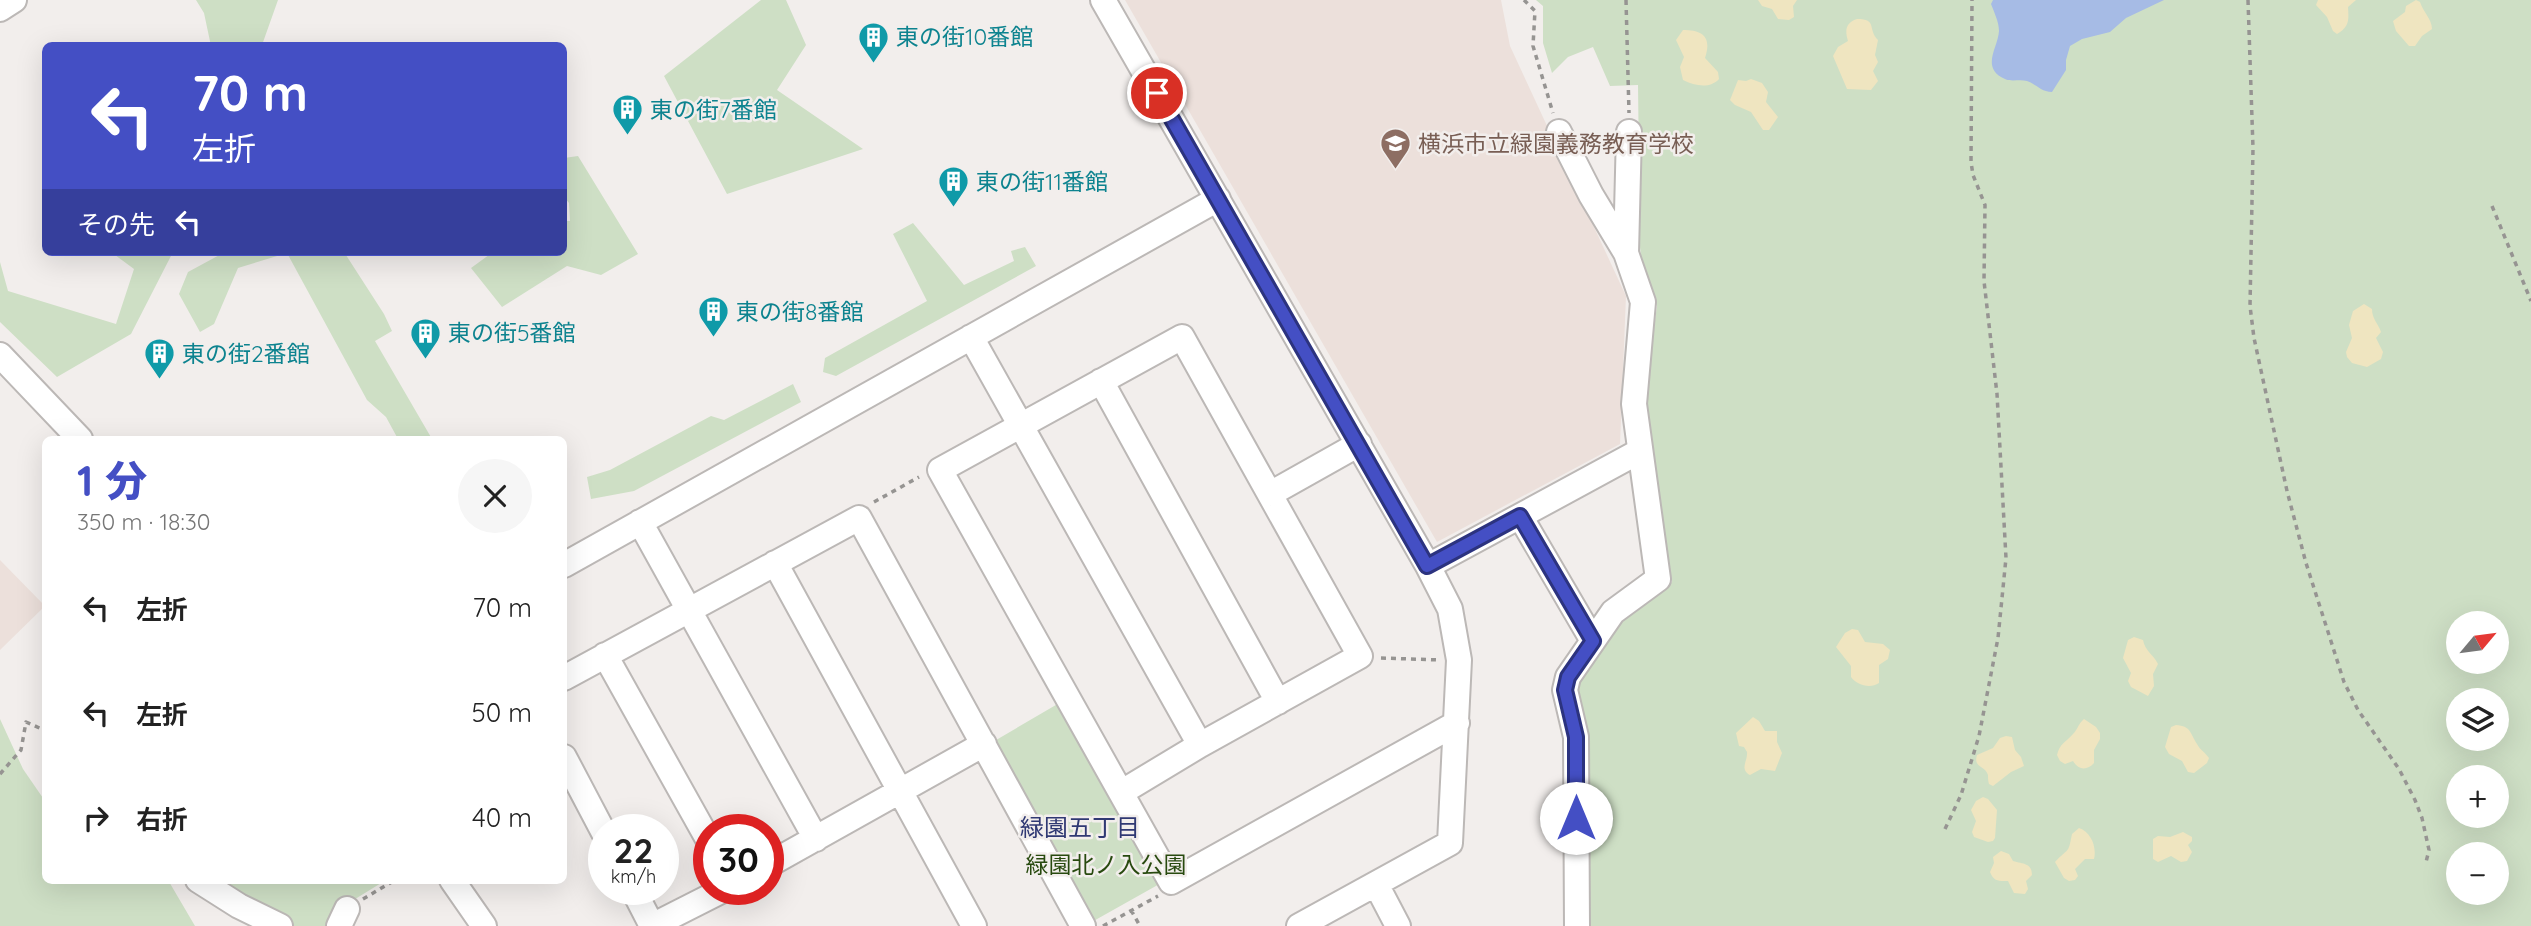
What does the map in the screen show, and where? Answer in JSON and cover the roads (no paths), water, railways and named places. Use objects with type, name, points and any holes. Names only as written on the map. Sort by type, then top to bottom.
[{"type":"street","points":[[0,9],[15,0]]},
{"type":"street","points":[[1103,0],[1359,444],[1450,609],[1459,660],[1450,843],[1299,926]]},
{"type":"street","points":[[1559,132],[1591,195],[1626,253],[1643,302],[1634,404],[1658,579],[1613,612],[1568,677],[1565,690],[1576,737],[1577,926]]},
{"type":"street","points":[[1626,253],[1629,132]]},
{"type":"street","points":[[567,563],[1218,200]]},
{"type":"street","points":[[971,337],[1200,745]]},
{"type":"street","points":[[1122,792],[1200,745],[1360,656],[1182,337],[940,470],[1171,882],[1457,723]]},
{"type":"street","points":[[0,355],[77,436]]},
{"type":"street","points":[[1101,381],[1278,702]]},
{"type":"street","points":[[1270,494],[1359,444]]},
{"type":"street","points":[[1427,566],[1640,452]]},
{"type":"street","points":[[1520,516],[1593,641]]},
{"type":"street","points":[[567,676],[859,518],[1083,926]]},
{"type":"street","points":[[640,522],[816,839]]},
{"type":"street","points":[[775,564],[974,926]]},
{"type":"street","points":[[605,656],[694,814]]},
{"type":"street","points":[[784,856],[984,744]]},
{"type":"street","points":[[567,763],[594,814]]},
{"type":"street","points":[[204,884],[239,906],[280,926]]},
{"type":"street","points":[[455,884],[484,926]]},
{"type":"street","points":[[1376,884],[1398,926]]},
{"type":"street","points":[[641,905],[652,926],[693,905]]},
{"type":"water","points":[[1993,0],[2164,0],[2126,18],[2110,32],[2082,39],[2070,46],[2066,70],[2052,92],[2027,81],[2005,79],[1993,69],[1992,57],[1999,31],[1991,4]]},
{"type":"place","name":"東の街10番館","points":[[873,64]]},
{"type":"place","name":"東の街7番館","points":[[627,137]]},
{"type":"place","name":"横浜市立緑園義務教育学校","points":[[1395,171]]},
{"type":"place","name":"東の街11番館","points":[[953,209]]},
{"type":"place","name":"東の街8番館","points":[[713,339]]},
{"type":"place","name":"東の街5番館","points":[[425,360]]},
{"type":"place","name":"東の街2番館","points":[[159,381]]},
{"type":"district","name":"緑園五丁目","points":[[1080,828]]},
{"type":"park label","name":"緑園北ノ入公園","points":[[1106,865]]}]
